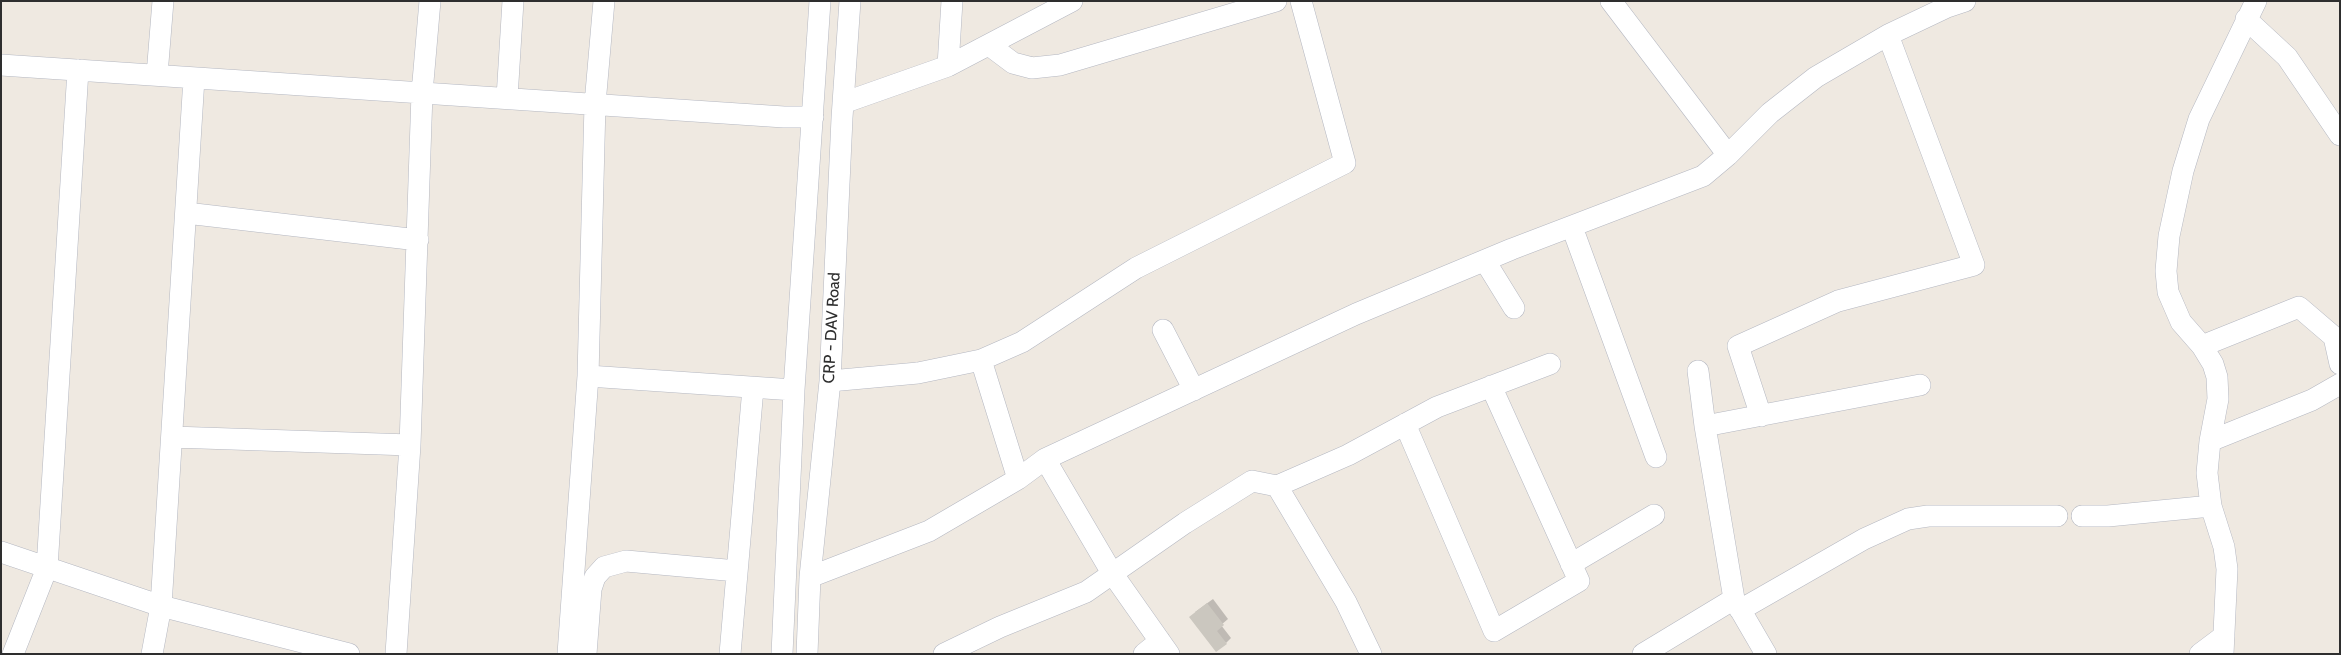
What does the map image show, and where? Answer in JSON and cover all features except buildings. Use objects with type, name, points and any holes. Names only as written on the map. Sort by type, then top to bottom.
[{"type":"street","points":[[396,654],[410,445],[422,92],[430,1]]},
{"type":"street","points":[[507,98],[513,1]]},
{"type":"street","points":[[568,654],[588,376],[595,104],[604,1]]},
{"type":"street","points":[[782,654],[801,267],[820,1]]},
{"type":"street","name":"CRP - DAV Road","points":[[807,654],[810,578],[830,381],[843,103],[850,1]]},
{"type":"street","points":[[948,66],[952,1]]},
{"type":"street","points":[[843,103],[948,66],[1072,1]]},
{"type":"street","points":[[989,45],[1013,63],[1032,68],[1060,65],[1276,1]]},
{"type":"street","points":[[830,381],[918,373],[981,360],[1022,342],[1136,268],[1345,163],[1301,1]]},
{"type":"street","points":[[1611,1],[1728,155]]},
{"type":"street","points":[[157,75],[158,2]]},
{"type":"street","points":[[810,578],[929,531],[1018,480],[1045,459],[1356,314],[1485,260],[1703,176],[1728,155],[1770,112],[1816,77],[1888,35],[1952,3]]},
{"type":"street","points":[[2200,654],[2223,645],[2227,569],[2224,547],[2211,506],[2207,473],[2210,441],[2218,399],[2217,377],[2213,364],[2202,346],[2180,322],[2168,292],[2166,271],[2169,236],[2183,171],[2199,119],[2251,10],[2287,57],[2340,135]]},
{"type":"street","points":[[1761,416],[1738,346],[1838,301],[1974,265],[1888,35]]},
{"type":"street","points":[[1,65],[784,117],[813,117]]},
{"type":"street","points":[[13,654],[47,568],[78,70]]},
{"type":"street","points":[[152,654],[161,606],[194,78]]},
{"type":"street","points":[[186,213],[418,240]]},
{"type":"street","points":[[1572,227],[1656,457]]},
{"type":"street","points":[[1485,260],[1514,308]]},
{"type":"street","points":[[801,267],[835,272]]},
{"type":"street","points":[[2202,346],[2299,307],[2334,337],[2340,364]]},
{"type":"street","points":[[1163,330],[1194,390]]},
{"type":"street","points":[[981,360],[1018,480]]},
{"type":"street","points":[[944,654],[1000,627],[1086,592],[1185,523],[1252,481],[1277,486],[1348,455],[1437,407],[1550,364]]},
{"type":"street","points":[[1698,371],[1705,426],[1737,605],[1766,654]]},
{"type":"street","points":[[588,376],[794,390]]},
{"type":"street","points":[[2210,441],[2312,400],[2340,384]]},
{"type":"street","points":[[1705,426],[1920,385]]},
{"type":"street","points":[[1405,424],[1494,631],[1579,581],[1492,386]]},
{"type":"street","points":[[730,654],[752,388]]},
{"type":"street","points":[[172,437],[410,445]]},
{"type":"street","points":[[1045,459],[1158,650]]},
{"type":"street","points":[[1277,486],[1346,602],[1371,654]]},
{"type":"street","points":[[2082,516],[2108,516],[2211,506]]},
{"type":"street","points":[[1572,564],[1654,515]]},
{"type":"street","points":[[1643,654],[1888,527],[1908,519],[1928,516],[2057,516]]},
{"type":"street","points":[[1,552],[161,606],[349,654]]},
{"type":"street","points":[[586,654],[591,589],[595,577],[604,567],[626,561],[737,571]]}]
